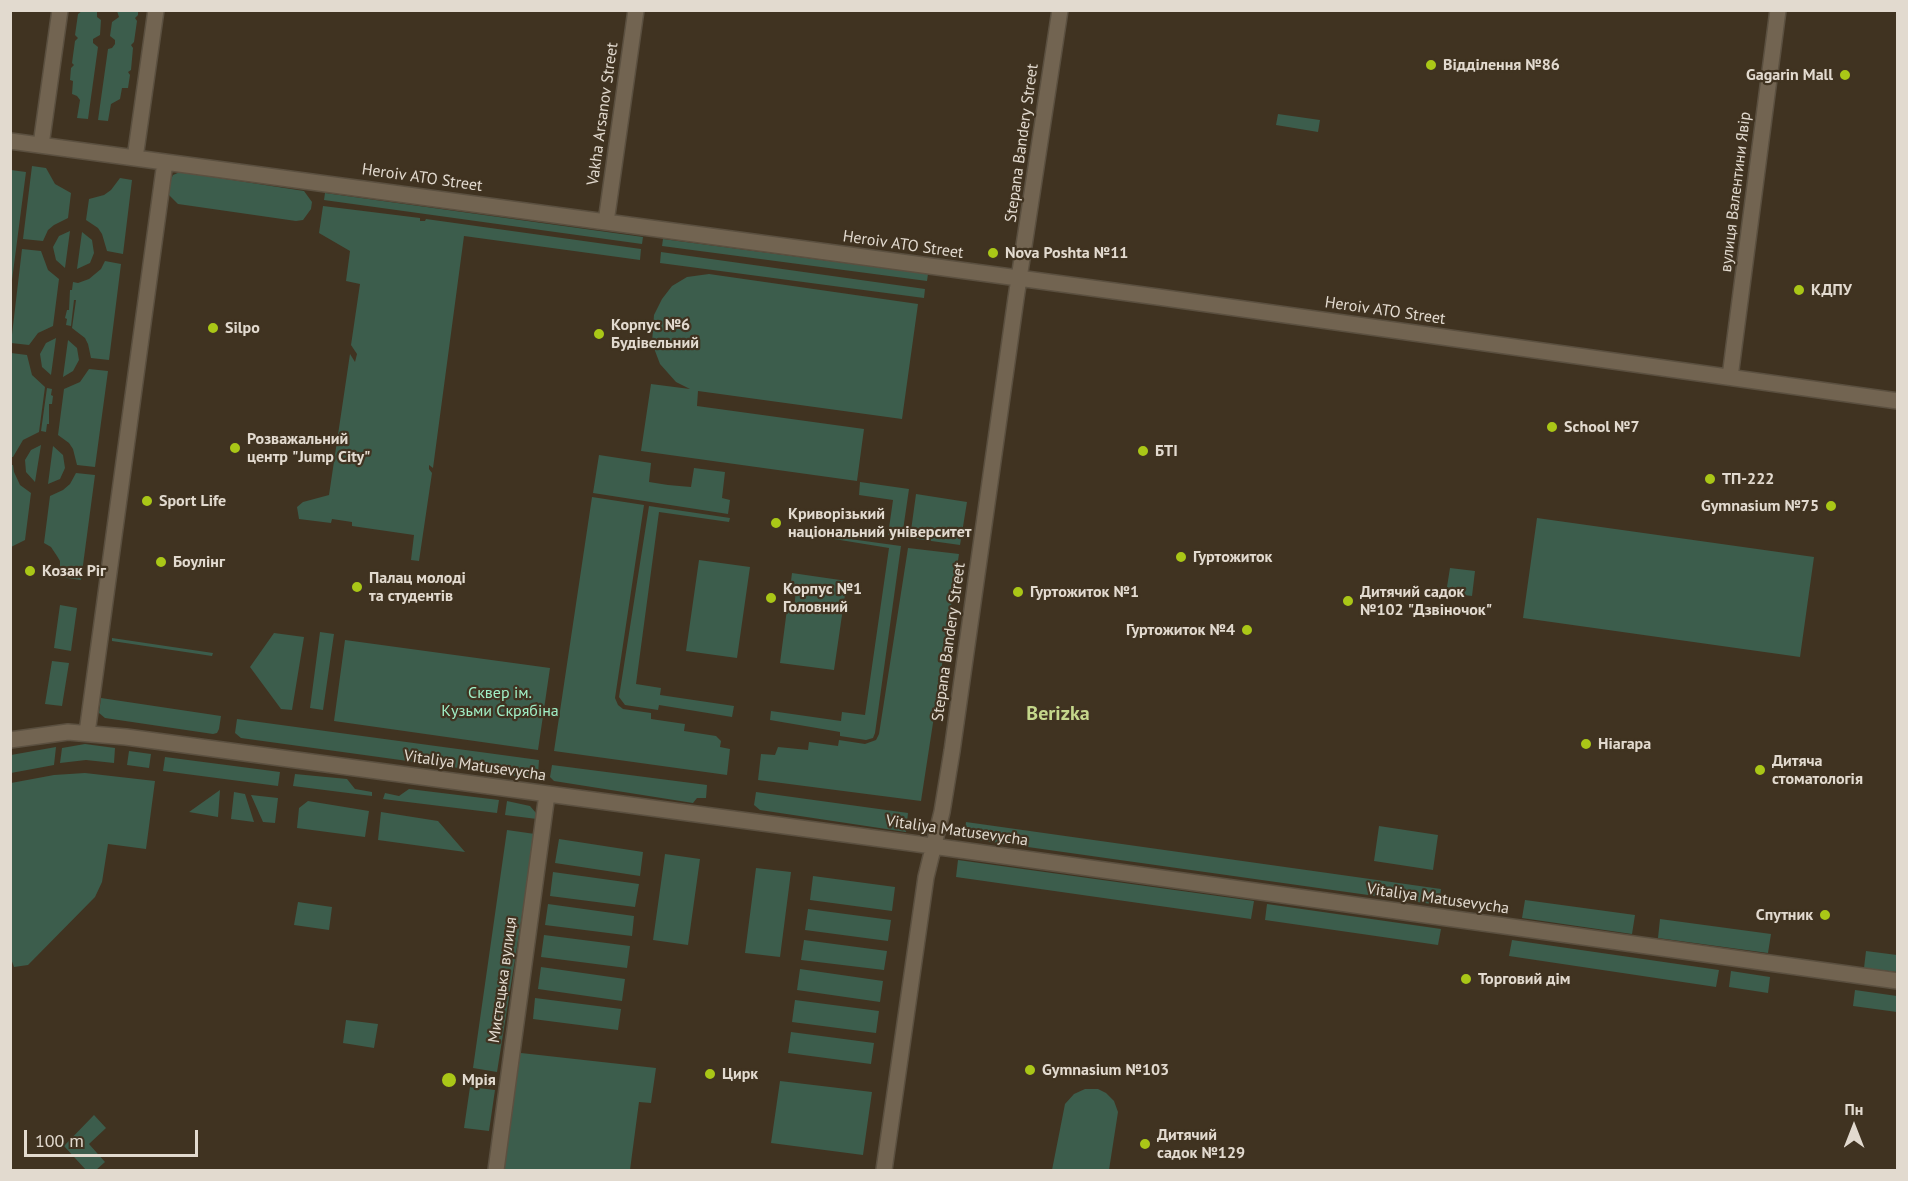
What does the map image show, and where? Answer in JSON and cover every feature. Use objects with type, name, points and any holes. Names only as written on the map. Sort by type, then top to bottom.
[{"type":"street","points":[[41,145],[60,10]]},
{"type":"street","points":[[135,158],[156,10]]},
{"type":"street","name":"Vakha Arsanov Street","points":[[606,222],[636,10]]},
{"type":"street","name":"Stepana Bandery Street","points":[[884,1170],[926,877],[942,812],[952,751],[1060,10]]},
{"type":"street","name":"вулиця Валентини Явір","points":[[1730,377],[1778,10]]},
{"type":"street","name":"Heroiv ATO Street","points":[[10,141],[1898,401]]},
{"type":"street","points":[[87,733],[165,162]]},
{"type":"street","name":"Vitaliya Matusevycha","points":[[10,740],[50,733],[87,733],[934,846],[1898,981]]},
{"type":"street","name":"Мистецька вулиця","points":[[496,1170],[547,794]]},
{"type":"green space","points":[[82,11],[97,11],[97,17],[101,20],[100,35],[93,39],[93,43],[98,47],[88,119],[77,118],[80,100],[72,94],[73,81],[70,80],[71,68],[74,65],[72,63],[75,41],[78,38],[75,35],[78,14]]},
{"type":"green space","points":[[117,11],[138,11],[135,18],[137,21],[134,42],[131,45],[133,48],[131,70],[128,72],[130,75],[128,88],[122,88],[120,99],[111,104],[108,121],[98,120],[108,49],[115,44],[115,40],[110,36],[112,22],[119,17]]},
{"type":"green space","points":[[1278,114],[1320,120],[1318,132],[1276,125]]},
{"type":"green space","points":[[32,166],[46,168],[55,184],[71,193],[68,218],[48,230],[43,241],[23,239]]},
{"type":"green space","points":[[10,170],[26,172],[11,288]]},
{"type":"green space","points":[[180,172],[304,191],[312,202],[311,209],[303,220],[296,221],[178,204],[168,194],[167,187],[173,175]]},
{"type":"green space","points":[[120,178],[132,180],[123,254],[107,251],[98,228],[86,220],[89,199],[104,195]]},
{"type":"green space","points":[[325,193],[643,237],[642,244],[324,200]]},
{"type":"green space","points":[[323,206],[420,218],[420,221],[426,219],[641,249],[640,260],[464,236],[433,468],[429,465],[432,473],[419,561],[411,560],[414,535],[352,526],[352,522],[332,519],[331,523],[299,519],[297,507],[303,502],[329,495],[350,354],[355,362],[357,354],[351,345],[360,284],[346,281],[350,251],[319,233]]},
{"type":"green space","points":[[70,231],[65,268],[56,260],[53,247],[59,236]]},
{"type":"green space","points":[[82,232],[92,240],[94,253],[90,263],[77,269]]},
{"type":"green space","points":[[663,239],[928,274],[927,281],[662,246]]},
{"type":"green space","points":[[22,249],[41,251],[48,270],[59,279],[53,326],[38,333],[29,345],[11,343]]},
{"type":"green space","points":[[661,252],[925,289],[924,298],[660,263]]},
{"type":"green space","points":[[105,261],[121,264],[109,360],[91,358],[85,338],[72,328],[76,300],[74,300],[71,326],[66,325],[67,319],[65,318],[69,310],[70,290],[72,290],[73,282],[78,283],[89,279],[101,269]]},
{"type":"green space","points":[[709,274],[918,304],[902,419],[698,391],[697,406],[864,429],[857,481],[641,451],[651,384],[690,389],[676,382],[660,364],[652,343],[654,315],[672,286],[687,277]]},
{"type":"green space","points":[[56,338],[51,375],[42,367],[40,354],[46,343]]},
{"type":"green space","points":[[68,340],[77,348],[79,360],[73,371],[63,377]]},
{"type":"green space","points":[[11,353],[27,355],[32,375],[45,387],[39,432],[23,440],[13,457],[10,457]]},
{"type":"green space","points":[[89,369],[108,371],[95,467],[77,465],[73,449],[58,435],[64,389],[80,382]]},
{"type":"green space","points":[[47,388],[52,389],[51,395],[53,396],[52,404],[49,404],[49,424],[47,424],[46,432],[41,431]]},
{"type":"green space","points":[[41,445],[35,482],[26,472],[25,460],[31,450]]},
{"type":"green space","points":[[53,446],[63,455],[65,468],[60,479],[48,484]]},
{"type":"green space","points":[[599,455],[651,463],[649,482],[668,485],[691,487],[694,468],[725,472],[722,498],[730,500],[728,514],[593,493]]},
{"type":"green space","points":[[11,465],[13,465],[20,485],[31,493],[25,540],[11,547]]},
{"type":"green space","points":[[76,473],[95,475],[81,580],[60,577],[60,561],[51,547],[44,543],[50,496],[70,484]]},
{"type":"green space","points":[[860,482],[909,489],[902,537],[888,535],[893,500],[859,495]]},
{"type":"green space","points":[[916,494],[967,502],[960,545],[910,538]]},
{"type":"green space","points":[[592,497],[644,505],[615,698],[618,705],[623,709],[651,713],[651,719],[685,724],[684,731],[716,736],[721,741],[720,747],[730,749],[727,775],[554,751]]},
{"type":"green space","points":[[649,506],[730,518],[729,522],[659,512],[636,684],[661,688],[660,695],[734,706],[732,717],[659,705],[658,710],[625,705],[619,697]]},
{"type":"green space","points":[[1537,518],[1814,557],[1800,657],[1523,618]]},
{"type":"green space","points":[[828,536],[901,546],[875,733],[873,738],[866,740],[840,736],[840,732],[770,720],[771,711],[841,721],[842,712],[865,715],[889,548],[828,538]]},
{"type":"green space","points":[[908,548],[959,554],[921,801],[758,780],[761,754],[775,755],[778,747],[808,750],[809,742],[838,746],[839,740],[865,744],[876,740],[879,734]]},
{"type":"green space","points":[[699,560],[750,567],[737,658],[686,651]]},
{"type":"green space","points":[[1450,568],[1475,571],[1472,596],[1446,593]]},
{"type":"green space","points":[[792,573],[847,581],[834,670],[780,663],[787,609],[794,609],[796,590],[790,589]]},
{"type":"green space","points":[[60,605],[77,608],[71,651],[54,648]]},
{"type":"green space","points":[[320,632],[334,634],[323,710],[310,708]]},
{"type":"green space","points":[[274,633],[304,637],[292,710],[281,709],[250,667]]},
{"type":"green space","points":[[112,638],[213,653],[212,656],[112,641]]},
{"type":"green space","name":"Сквер ім. Кузьми Скрябіна","points":[[345,640],[550,668],[538,750],[334,721]]},
{"type":"green space","points":[[52,661],[69,663],[62,706],[45,704]]},
{"type":"green space","points":[[101,698],[221,716],[219,729],[213,734],[105,718],[99,713]]},
{"type":"green space","points":[[237,719],[539,760],[538,774],[531,778],[241,738],[235,733]]},
{"type":"green space","points":[[85,744],[115,748],[114,763],[86,760],[60,763],[62,748]]},
{"type":"green space","points":[[56,747],[54,765],[11,773],[11,755]]},
{"type":"green space","points":[[129,751],[151,754],[149,768],[127,765]]},
{"type":"green space","points":[[165,757],[280,772],[278,786],[163,771]]},
{"type":"green space","points":[[552,765],[707,785],[706,798],[697,798],[693,803],[554,781],[550,777]]},
{"type":"green space","points":[[85,773],[155,781],[146,849],[108,844],[102,882],[95,897],[28,965],[14,967],[10,956],[11,783],[54,775]]},
{"type":"green space","points":[[295,774],[347,779],[355,789],[372,792],[372,796],[293,786]]},
{"type":"green space","points":[[409,789],[499,800],[497,813],[383,799],[385,793],[399,796]]},
{"type":"green space","points":[[220,790],[218,817],[189,812]]},
{"type":"green space","points":[[234,792],[245,794],[254,822],[231,819]]},
{"type":"green space","points":[[756,792],[908,813],[906,832],[760,810],[754,805]]},
{"type":"green space","points":[[251,795],[278,798],[275,823],[263,822]]},
{"type":"green space","points":[[308,801],[369,811],[365,837],[297,828],[299,808]]},
{"type":"green space","points":[[507,801],[530,806],[536,813],[537,819],[505,815]]},
{"type":"green space","points":[[381,812],[438,821],[465,852],[378,840]]},
{"type":"green space","points":[[966,822],[1441,889],[1439,905],[964,838]]},
{"type":"green space","points":[[1379,826],[1438,835],[1433,870],[1374,861]]},
{"type":"green space","points":[[507,830],[535,834],[497,1072],[473,1068]]},
{"type":"green space","points":[[559,839],[643,852],[640,876],[555,863]]},
{"type":"green space","points":[[665,854],[700,859],[688,945],[653,940]]},
{"type":"green space","points":[[958,860],[1254,901],[1251,919],[956,877]]},
{"type":"green space","points":[[756,868],[791,872],[780,957],[745,953]]},
{"type":"green space","points":[[553,872],[639,884],[635,907],[550,896]]},
{"type":"green space","points":[[813,876],[895,887],[892,911],[810,900]]},
{"type":"green space","points":[[1525,900],[1635,915],[1632,934],[1522,918]]},
{"type":"green space","points":[[298,902],[332,907],[329,930],[294,925]]},
{"type":"green space","points":[[548,904],[634,916],[632,936],[545,925]]},
{"type":"green space","points":[[1267,904],[1441,929],[1438,945],[1265,920]]},
{"type":"green space","points":[[808,909],[891,920],[888,941],[805,930]]},
{"type":"green space","points":[[1660,919],[1771,934],[1768,953],[1658,938]]},
{"type":"green space","points":[[544,935],[630,946],[627,968],[541,957]]},
{"type":"green space","points":[[804,940],[887,951],[884,970],[801,960]]},
{"type":"green space","points":[[1512,940],[1719,970],[1716,987],[1509,956]]},
{"type":"green space","points":[[1866,951],[1897,955],[1897,972],[1864,968]]},
{"type":"green space","points":[[541,967],[625,979],[622,1001],[538,989]]},
{"type":"green space","points":[[800,969],[883,981],[880,1002],[797,990]]},
{"type":"green space","points":[[1731,971],[1770,977],[1768,993],[1729,987]]},
{"type":"green space","points":[[1855,990],[1897,996],[1897,1012],[1853,1006]]},
{"type":"green space","points":[[535,998],[621,1009],[618,1030],[533,1019]]},
{"type":"green space","points":[[795,1000],[879,1011],[876,1033],[792,1022]]},
{"type":"green space","points":[[346,1020],[378,1024],[374,1048],[343,1043]]},
{"type":"green space","points":[[791,1032],[874,1043],[871,1064],[788,1053]]},
{"type":"green space","points":[[512,1052],[656,1068],[651,1103],[639,1102],[630,1170],[496,1170]]},
{"type":"green space","points":[[780,1081],[872,1092],[863,1155],[771,1143]]},
{"type":"green space","points":[[470,1087],[495,1090],[489,1131],[464,1128]]},
{"type":"green space","points":[[1085,1089],[1098,1089],[1106,1093],[1114,1101],[1118,1112],[1109,1170],[1052,1170],[1065,1104],[1074,1094]]},
{"type":"green space","points":[[94,1115],[106,1128],[89,1144],[105,1162],[96,1170],[86,1170],[64,1146]]},
{"type":"place","name":"Відділення №86","points":[[1431,65]]},
{"type":"place","name":"Gagarin Mall","points":[[1845,75]]},
{"type":"place","name":"Nova Poshta №11","points":[[993,253]]},
{"type":"place","name":"КДПУ","points":[[1799,290]]},
{"type":"place","name":"Silpo","points":[[213,328]]},
{"type":"place","name":"Корпус №6 Будівельний","points":[[599,334]]},
{"type":"place","name":"School №7","points":[[1552,427]]},
{"type":"place","name":"Розважальний центр \"Jump City\"","points":[[235,448]]},
{"type":"place","name":"БТІ","points":[[1143,451]]},
{"type":"place","name":"ТП-222","points":[[1710,479]]},
{"type":"place","name":"Sport Life","points":[[147,501]]},
{"type":"place","name":"Gymnasium №75","points":[[1831,506]]},
{"type":"place","name":"Криворізький національний університет","points":[[776,523]]},
{"type":"place","name":"Гуртожиток","points":[[1181,557]]},
{"type":"place","name":"Боулінг","points":[[161,562]]},
{"type":"place","name":"Козак Ріг","points":[[30,571]]},
{"type":"place","name":"Палац молоді та студентів","points":[[357,587]]},
{"type":"place","name":"Гуртожиток №1","points":[[1018,592]]},
{"type":"place","name":"Корпус №1 Головний","points":[[771,598]]},
{"type":"place","name":"Дитячий садок №102 \"Дзвіночок\"","points":[[1348,601]]},
{"type":"place","name":"Гуртожиток №4","points":[[1247,630]]},
{"type":"place","name":"Ніагара","points":[[1586,744]]},
{"type":"place","name":"Дитяча стоматологія","points":[[1760,770]]},
{"type":"place","name":"Спутник","points":[[1825,915]]},
{"type":"place","name":"Торговий дім","points":[[1466,979]]},
{"type":"place","name":"Gymnasium №103","points":[[1030,1070]]},
{"type":"place","name":"Цирк","points":[[710,1074]]},
{"type":"place","name":"Мрія","points":[[449,1080]]},
{"type":"place","name":"Дитячий садок №129","points":[[1145,1144]]},
{"type":"district","name":"Berizka","points":[[1058,714]]}]
